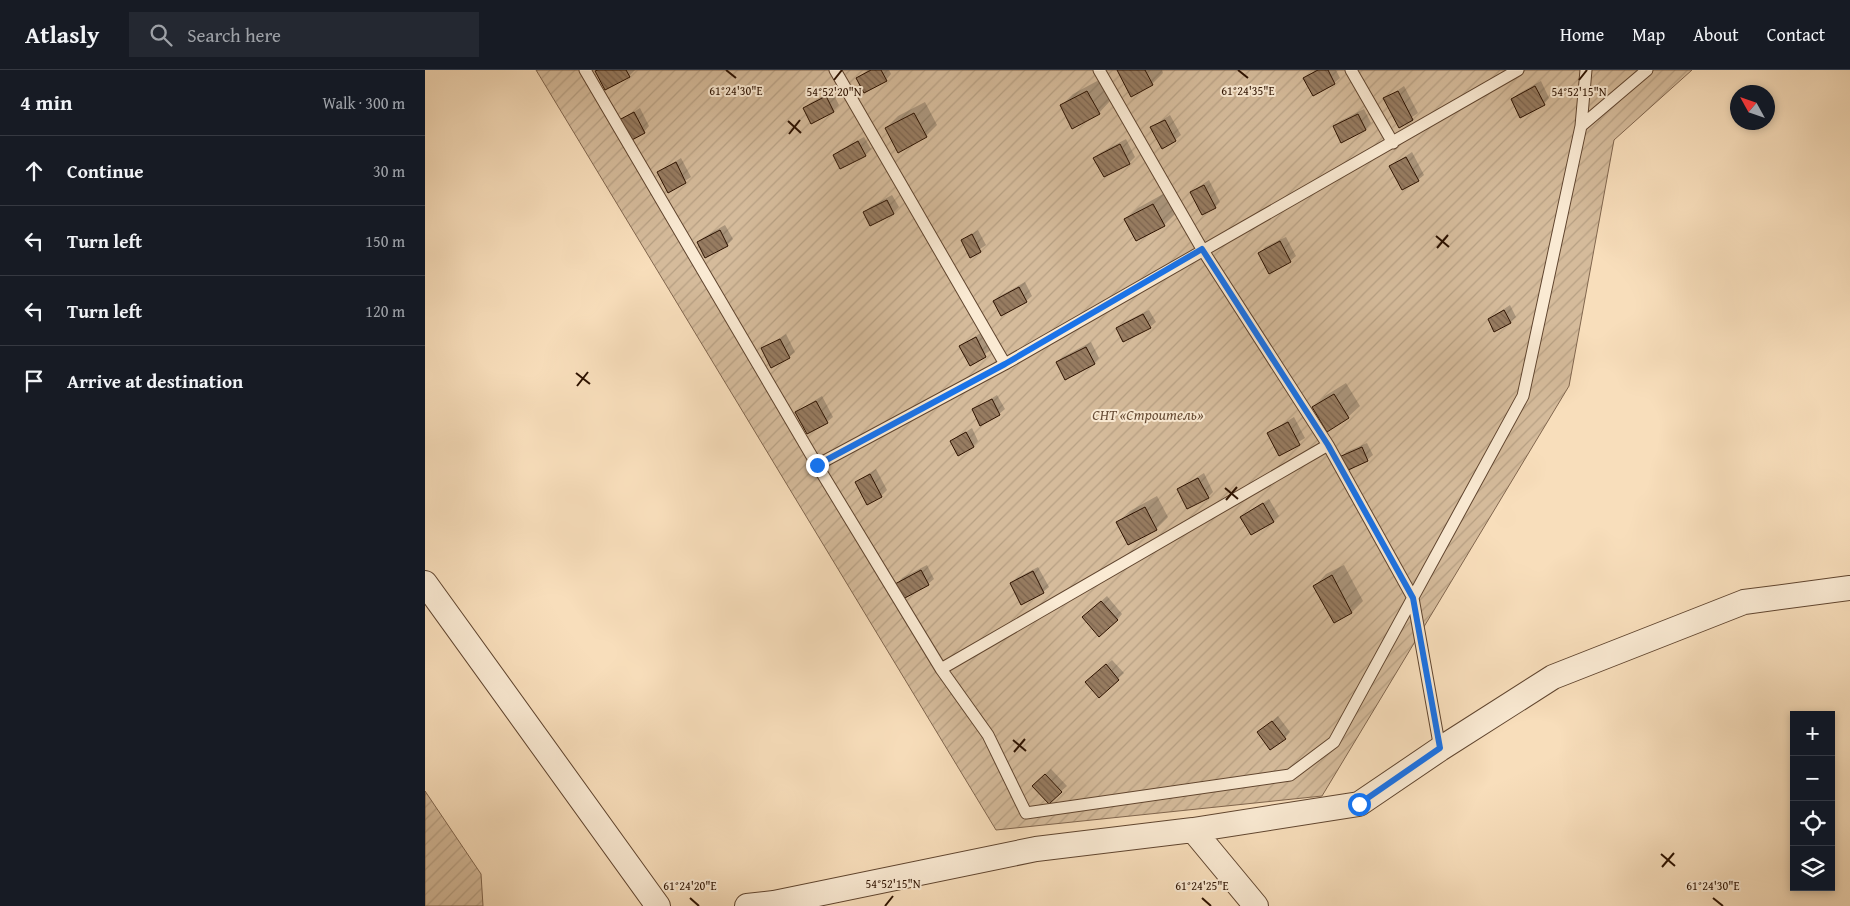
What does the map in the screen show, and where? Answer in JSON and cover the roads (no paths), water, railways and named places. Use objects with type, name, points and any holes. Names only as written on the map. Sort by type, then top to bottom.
[{"type":"street","points":[[425,583],[658,906]]},
{"type":"street","points":[[747,906],[774,903],[1036,849],[1193,830],[1359,804],[1440,748],[1553,677],[1744,602],[1850,588]]},
{"type":"street","points":[[1193,830],[1256,906]]},
{"type":"lane","points":[[585,70],[817,465],[941,669],[987,735],[1027,813],[1290,775],[1334,742],[1523,396],[1581,126],[1586,70]]},
{"type":"lane","points":[[835,70],[1005,364]]},
{"type":"lane","points":[[1099,70],[1202,249],[1328,445],[1413,598],[1440,748]]},
{"type":"lane","points":[[1351,70],[1393,143]]},
{"type":"lane","points":[[817,465],[1005,364],[1202,249],[1393,143],[1518,70]]},
{"type":"lane","points":[[1581,126],[1647,70]]},
{"type":"lane","points":[[941,669],[1328,445]]},
{"type":"park label","name":"СНТ «Строитель»","points":[[1148,415]]}]
